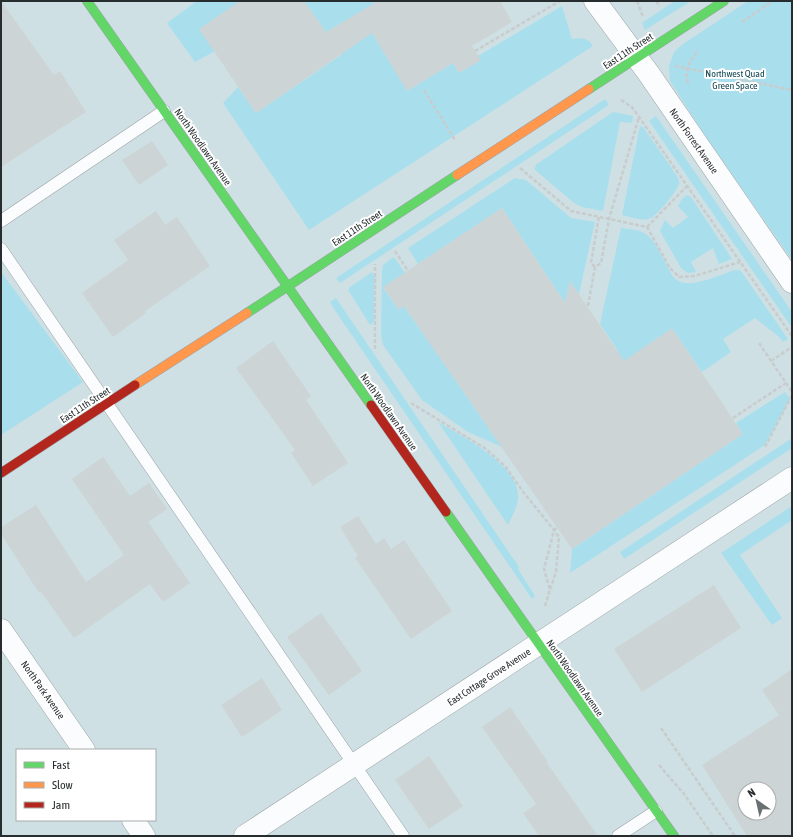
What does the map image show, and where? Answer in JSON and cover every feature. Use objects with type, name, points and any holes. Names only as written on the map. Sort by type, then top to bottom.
[{"type":"street","name":"North Woodlawn Avenue","points":[[87,1],[674,836]]},
{"type":"street","name":"North Forrest Avenue","points":[[595,1],[637,58],[792,282]]},
{"type":"street","name":"East 11th Street","points":[[1,473],[724,1]]},
{"type":"street","name":"East Cottage Grove Avenue","points":[[245,836],[792,478]]},
{"type":"street","name":"North Park Avenue","points":[[1,630],[83,749]]},
{"type":"street","points":[[134,821],[144,836]]},
{"type":"lane","points":[[1,220],[164,111]]},
{"type":"lane","points":[[1,249],[403,836]]},
{"type":"lane","points":[[618,836],[656,811]]},
{"type":"path","points":[[475,51],[560,1]]},
{"type":"path","points":[[637,1],[643,17]]},
{"type":"path","points":[[656,1],[660,6]]},
{"type":"path","points":[[740,23],[773,1]]},
{"type":"path","points":[[689,84],[687,69],[692,58],[700,49]]},
{"type":"path","points":[[673,66],[792,90]]},
{"type":"path","points":[[424,90],[455,140]]},
{"type":"path","points":[[621,100],[632,107],[792,336]]},
{"type":"path","points":[[588,306],[595,267],[601,263],[609,219],[639,117]]},
{"type":"path","points":[[520,168],[571,211],[647,227],[670,268],[679,277],[695,276],[740,262]]},
{"type":"path","points":[[647,227],[687,186]]},
{"type":"path","points":[[595,267],[591,263],[599,216]]},
{"type":"path","points":[[395,251],[408,271]]},
{"type":"path","points":[[375,264],[375,349]]},
{"type":"path","points":[[759,343],[792,392]]},
{"type":"path","points":[[771,361],[792,347]]},
{"type":"path","points":[[733,418],[786,383]]},
{"type":"path","points":[[764,447],[792,395]]},
{"type":"path","points":[[411,403],[486,449],[505,466],[524,493],[559,537],[556,572],[544,609]]},
{"type":"path","points":[[550,590],[544,569],[554,530],[557,527]]},
{"type":"path","points":[[662,728],[735,836]]},
{"type":"shaded area","points":[[1,1],[792,1],[792,836],[1,836]]},
{"type":"green space","points":[[197,1],[240,1],[215,51],[195,62],[167,23]]},
{"type":"green space","points":[[304,1],[378,1],[407,91],[453,63],[459,73],[480,60],[478,56],[562,6],[572,39],[581,38],[591,43],[593,46],[309,230],[223,103],[238,87],[256,113],[341,55]]},
{"type":"green space","points":[[675,1],[691,1],[645,30],[642,23]]},
{"type":"green space","name":"Northwest Quad Green Space","points":[[748,1],[792,1],[792,260],[707,139],[670,81],[669,66],[674,52],[683,44]]},
{"type":"green space","points":[[605,99],[609,105],[340,283],[336,278]]},
{"type":"green space","points":[[613,112],[633,116],[632,123],[620,122],[603,211],[582,207],[574,203],[534,169],[537,164]]},
{"type":"green space","points":[[656,116],[792,312],[792,328],[649,121]]},
{"type":"green space","points":[[640,126],[643,127],[675,173],[679,183],[661,209],[649,219],[643,220],[622,215]]},
{"type":"green space","points":[[515,178],[526,180],[571,218],[595,222],[579,294],[570,282],[565,303],[502,208],[418,264],[408,248]]},
{"type":"green space","points":[[687,195],[691,197],[732,259],[719,264],[713,248],[691,262],[696,272],[688,273],[681,268],[660,231],[665,220],[673,228],[688,217],[678,206],[682,199]]},
{"type":"green space","points":[[621,228],[637,230],[651,238],[673,276],[683,283],[700,282],[733,270],[741,271],[788,339],[783,342],[778,336],[755,318],[723,339],[731,352],[702,372],[672,329],[616,367],[618,351],[600,324]]},
{"type":"green space","points":[[394,257],[405,273],[383,288],[399,310],[404,306],[502,447],[468,432],[422,400],[383,345],[381,334],[382,271],[383,265]]},
{"type":"green space","points":[[1,272],[83,382],[1,435]]},
{"type":"green space","points":[[372,272],[375,277],[374,321],[370,325],[348,290]]},
{"type":"green space","points":[[336,298],[519,567],[518,569],[535,596],[532,599],[336,312],[330,302]]},
{"type":"green space","points":[[785,392],[790,399],[765,445],[570,573],[572,549],[743,434],[736,423]]},
{"type":"green space","points":[[438,422],[487,452],[508,472],[515,484],[518,499],[508,525]]},
{"type":"green space","points":[[792,438],[792,448],[624,559],[620,552]]},
{"type":"green space","points":[[792,506],[792,520],[740,555],[782,618],[772,625],[721,553]]},
{"type":"building","points":[[1,1],[54,75],[60,71],[86,112],[1,167]]},
{"type":"building","points":[[240,1],[304,1],[326,32],[378,1],[500,1],[512,22],[472,46],[481,60],[459,73],[453,63],[407,91],[372,33],[256,113],[199,29]]},
{"type":"building","points":[[152,141],[168,165],[139,185],[122,160]]},
{"type":"building","points":[[502,208],[565,303],[570,281],[624,361],[672,328],[743,434],[572,549],[404,306],[399,310],[383,287]]},
{"type":"building","points":[[156,211],[165,225],[177,217],[210,266],[145,311],[146,313],[113,337],[82,293],[128,260],[114,240]]},
{"type":"building","points":[[273,341],[311,396],[306,400],[348,463],[313,486],[291,453],[295,450],[236,368]]},
{"type":"building","points":[[103,457],[130,496],[149,483],[167,509],[148,522],[190,583],[163,602],[150,584],[74,638],[41,592],[39,593],[1,534],[1,527],[36,505],[86,582],[124,555],[72,479]]},
{"type":"building","points":[[358,516],[376,544],[384,538],[391,549],[404,540],[452,611],[411,639],[355,558],[358,556],[340,527]]},
{"type":"building","points":[[714,585],[741,628],[642,692],[614,649]]},
{"type":"building","points":[[321,613],[362,671],[329,695],[287,637]]},
{"type":"building","points":[[792,669],[792,836],[747,836],[737,821],[777,821],[777,781],[737,781],[737,820],[702,765],[779,715],[762,690]]},
{"type":"building","points":[[262,678],[282,710],[242,737],[221,705]]},
{"type":"building","points":[[510,707],[598,836],[539,836],[523,813],[536,804],[482,727]]},
{"type":"building","points":[[429,756],[463,806],[429,829],[395,780]]},
{"type":"traffic: fast","points":[[87,1],[371,405]]},
{"type":"traffic: fast","points":[[589,89],[724,1]]},
{"type":"traffic: fast","points":[[247,313],[457,175]]},
{"type":"traffic: fast","points":[[446,512],[674,836]]},
{"type":"traffic: slow","points":[[457,175],[589,89]]},
{"type":"traffic: slow","points":[[135,385],[247,313]]},
{"type":"traffic: jam","points":[[1,473],[135,385]]},
{"type":"traffic: jam","points":[[371,405],[446,512]]}]
